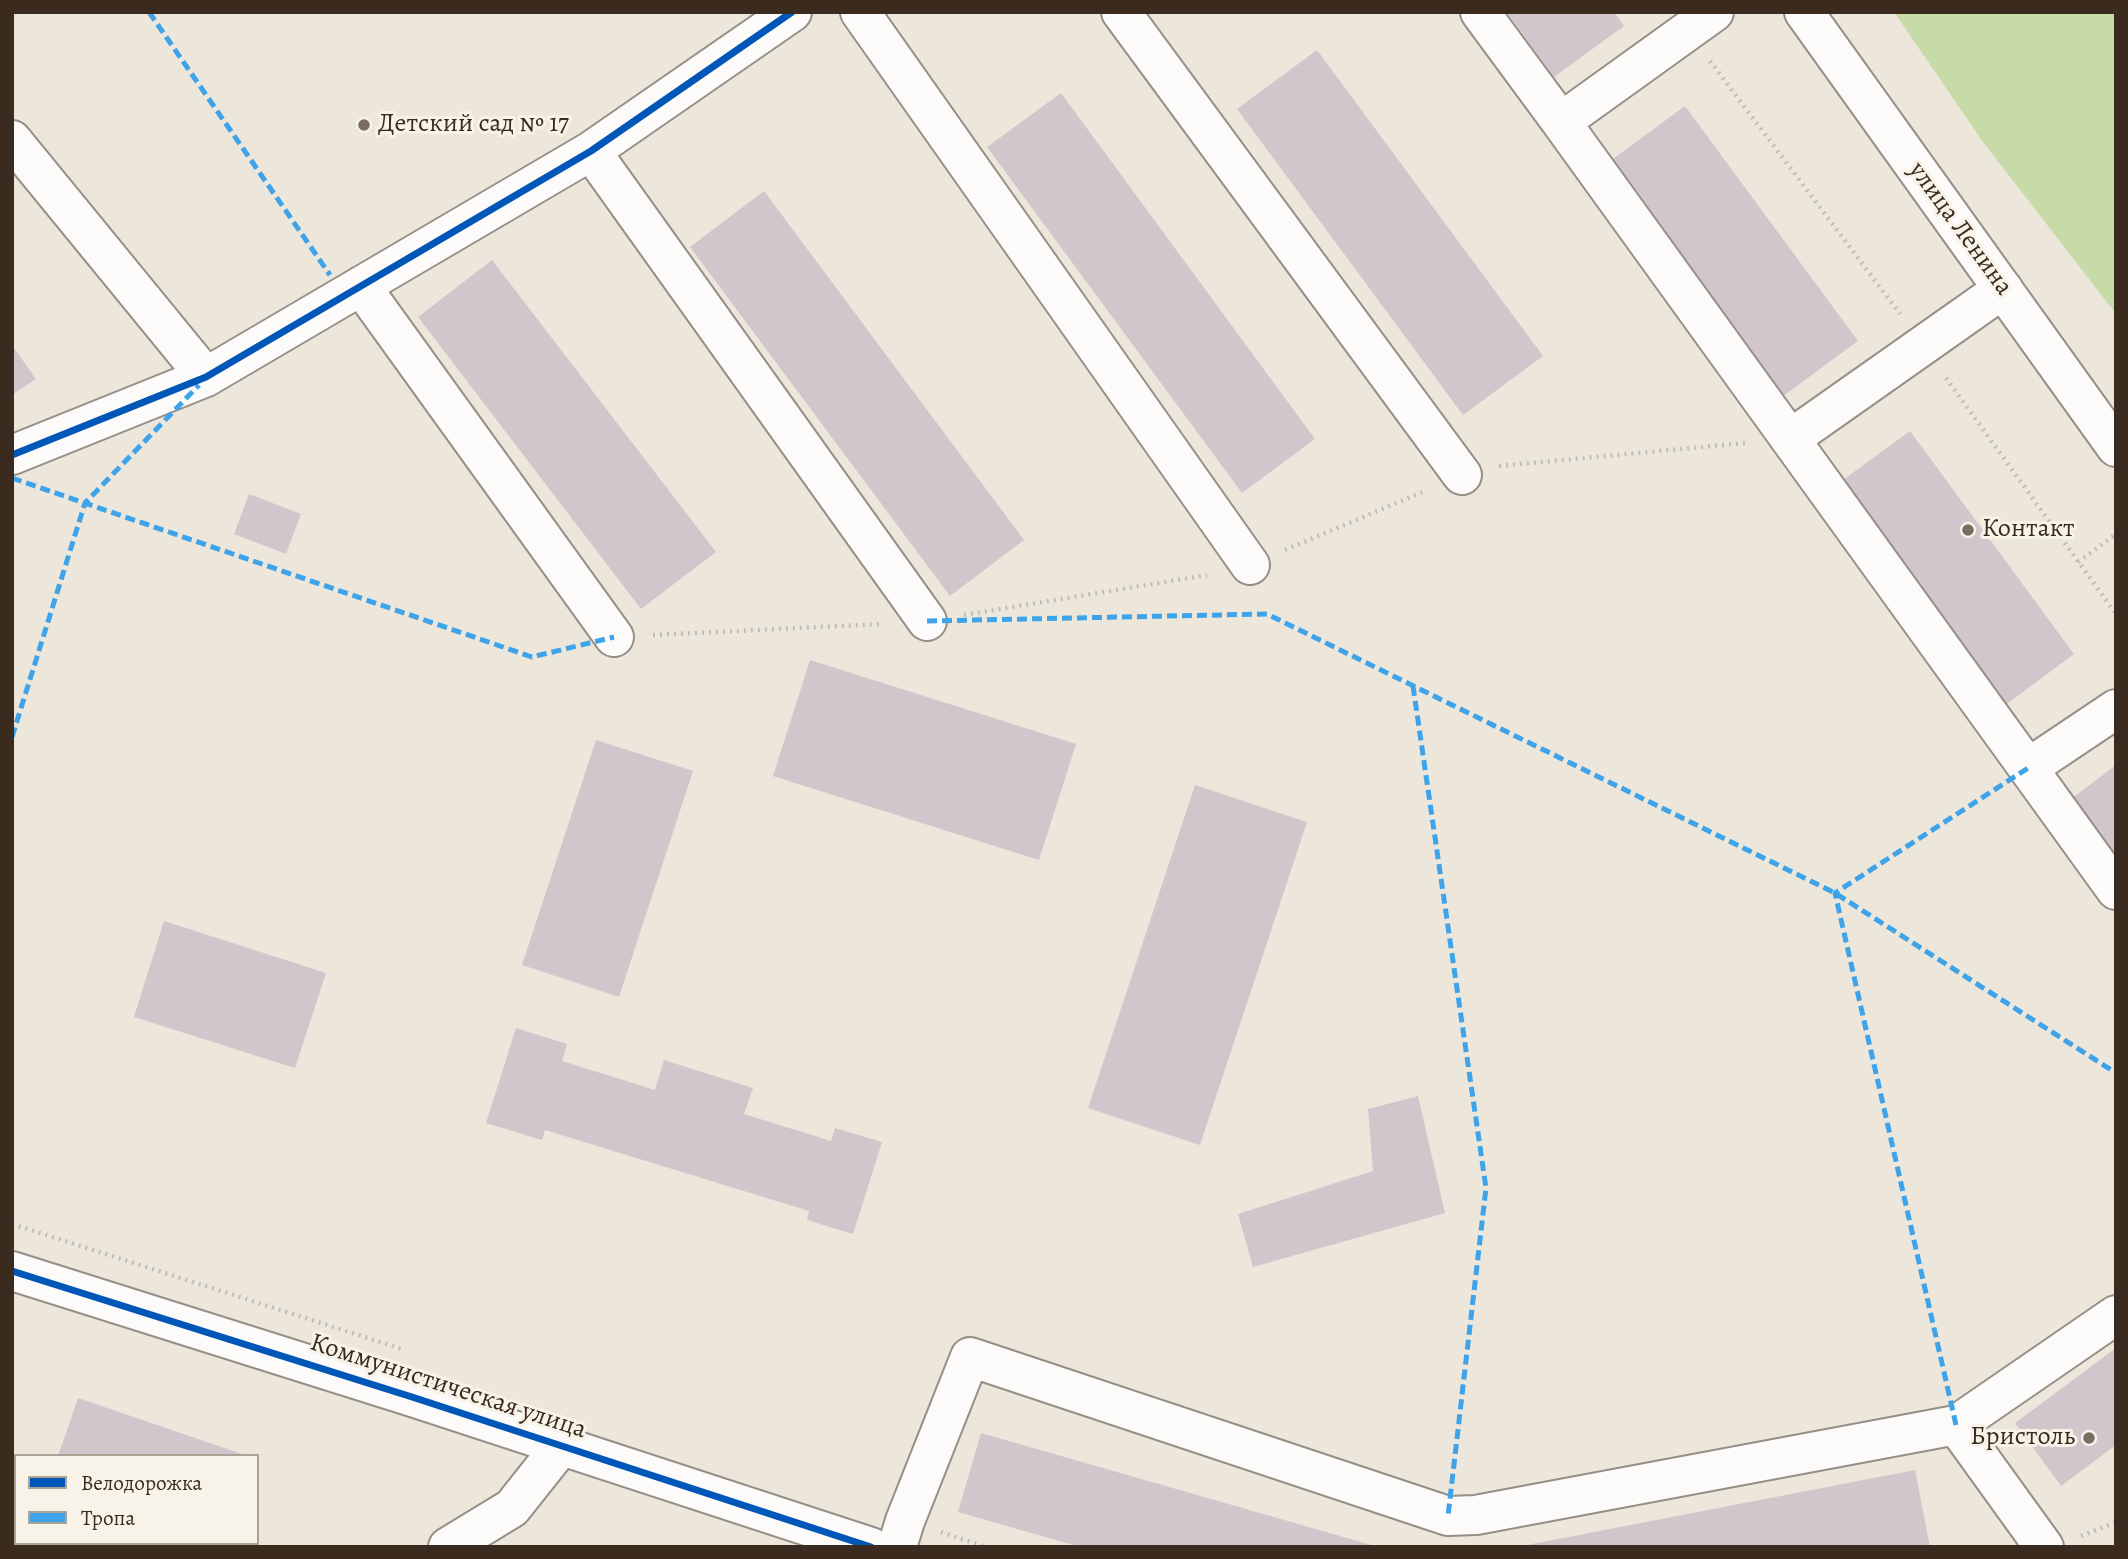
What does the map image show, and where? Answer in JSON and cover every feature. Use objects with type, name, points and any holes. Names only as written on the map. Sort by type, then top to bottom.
[{"type":"main road","points":[[12,455],[206,377],[591,152],[792,12]]},
{"type":"main road","points":[[860,12],[1250,565]]},
{"type":"main road","points":[[1121,12],[1461,475]]},
{"type":"main road","points":[[1480,12],[2116,890]]},
{"type":"main road","points":[[1561,122],[1714,12]]},
{"type":"main road","name":"улица Ленина","points":[[1804,12],[2116,447]]},
{"type":"main road","points":[[12,140],[206,377]]},
{"type":"main road","points":[[591,152],[927,621]]},
{"type":"main road","points":[[361,286],[614,637]]},
{"type":"main road","points":[[1790,439],[2003,289]]},
{"type":"main road","points":[[2028,768],[2116,709]]},
{"type":"main road","name":"Коммунистическая улица","points":[[12,1270],[562,1445],[871,1547]]},
{"type":"main road","points":[[897,1547],[970,1357],[1449,1531],[1476,1515],[1956,1425],[2116,1315]]},
{"type":"main road","points":[[1956,1425],[2061,1542]]},
{"type":"main road","points":[[448,1547],[512,1508],[562,1445]]},
{"type":"path","points":[[2078,562],[2116,534]]},
{"type":"path","points":[[2061,1542],[2116,1522]]},
{"type":"green space","points":[[1894,12],[2116,12],[2116,314],[1983,142]]},
{"type":"building","points":[[1507,12],[1614,12],[1624,26],[1554,77]]},
{"type":"building","points":[[1317,50],[1543,356],[1463,415],[1237,109]]},
{"type":"building","points":[[1061,93],[1315,439],[1242,493],[987,147]]},
{"type":"building","points":[[1685,106],[1858,341],[1775,402],[1602,167]]},
{"type":"building","points":[[764,191],[1024,540],[950,596],[690,247]]},
{"type":"building","points":[[492,260],[716,552],[641,609],[418,317]]},
{"type":"building","points":[[12,345],[36,379],[12,395]]},
{"type":"building","points":[[1910,431],[2074,654],[1996,712],[1832,488]]},
{"type":"building","points":[[249,494],[301,514],[286,554],[234,534]]},
{"type":"building","points":[[810,660],[1076,744],[1039,860],[773,776]]},
{"type":"building","points":[[596,740],[693,771],[619,997],[522,965]]},
{"type":"building","points":[[2116,765],[2116,858],[2071,799]]},
{"type":"building","points":[[1195,785],[1307,822],[1200,1145],[1088,1108]]},
{"type":"building","points":[[164,921],[326,973],[295,1068],[134,1017]]},
{"type":"building","points":[[516,1028],[567,1044],[562,1061],[655,1090],[664,1060],[753,1088],[744,1114],[831,1141],[835,1128],[882,1142],[853,1234],[807,1220],[809,1211],[545,1130],[542,1140],[486,1123]]},
{"type":"building","points":[[1418,1096],[1445,1213],[1253,1267],[1238,1214],[1373,1171],[1368,1109]]},
{"type":"building","points":[[2116,1348],[2116,1445],[2061,1486],[2015,1423]]},
{"type":"building","points":[[78,1398],[242,1454],[59,1454]]},
{"type":"building","points":[[981,1433],[1375,1547],[1080,1547],[958,1512]]},
{"type":"building","points":[[1915,1470],[1930,1547],[1527,1547],[1527,1545]]},
{"type":"building","points":[[138,1545],[228,1545],[228,1547],[137,1547]]},
{"type":"marked path","points":[[149,12],[330,275]]},
{"type":"marked path","points":[[12,737],[85,503],[199,385]]},
{"type":"marked path","points":[[12,478],[532,657],[614,637]]},
{"type":"marked path","points":[[927,621],[1267,614],[1835,893],[2116,1073]]},
{"type":"marked path","points":[[1413,686],[1486,1188],[1448,1516]]},
{"type":"marked path","points":[[1956,1425],[1835,893],[2028,768]]},
{"type":"cycle path","points":[[12,455],[206,377],[591,151],[792,12]]},
{"type":"cycle path","points":[[12,1271],[412,1397],[871,1547]]},
{"type":"place","name":"Детский сад № 17","points":[[364,125]]},
{"type":"place","name":"Контакт","points":[[1968,530]]},
{"type":"place","name":"Бристоль","points":[[2089,1438]]}]
